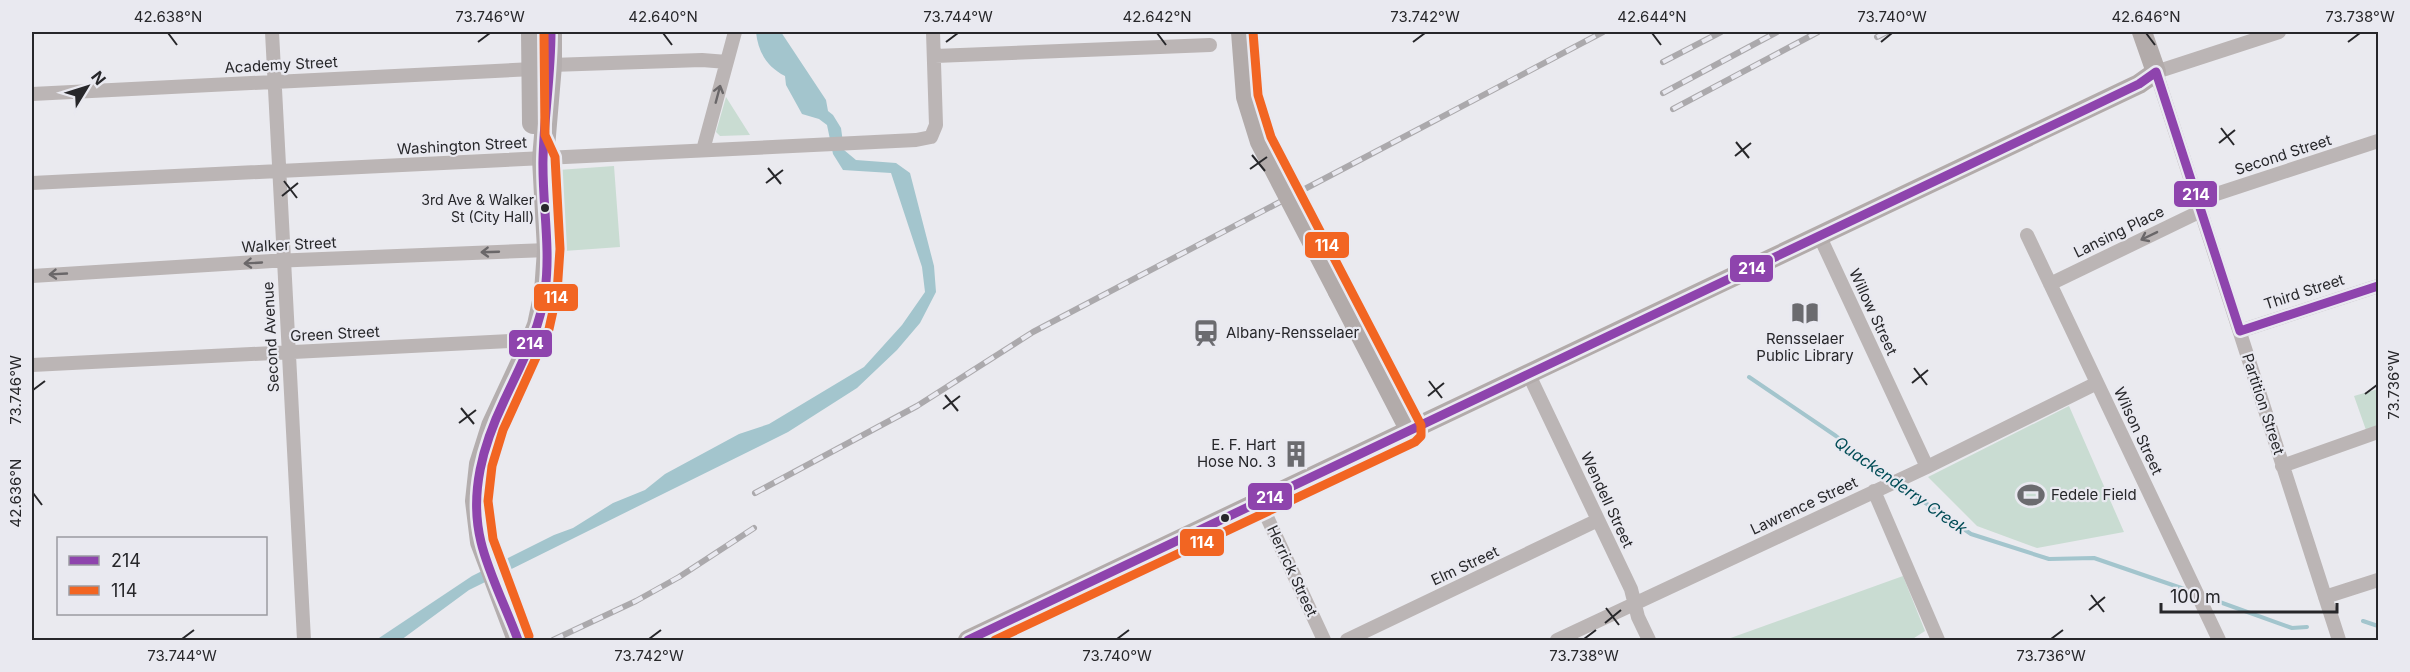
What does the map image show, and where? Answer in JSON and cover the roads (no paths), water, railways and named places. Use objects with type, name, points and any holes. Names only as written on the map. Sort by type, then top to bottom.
[{"type":"main road","points":[[532,32],[542,67]]},
{"type":"main road","points":[[518,640],[481,542],[477,517],[477,483],[492,426],[538,325],[545,292],[548,250],[543,159],[542,67],[551,32]]},
{"type":"main road","points":[[542,67],[565,32]]},
{"type":"street","name":"Second Avenue","points":[[272,32],[304,640]]},
{"type":"street","points":[[703,150],[735,32]]},
{"type":"street","points":[[933,32],[935,56],[1210,45]]},
{"type":"street","points":[[1241,32],[1246,97],[1260,142],[1410,431]]},
{"type":"street","name":"Partition Street","points":[[2142,32],[2200,205],[2339,640]]},
{"type":"street","points":[[968,640],[992,636],[1260,502],[2129,89],[2156,72],[2279,32]]},
{"type":"street","name":"Washington Street","points":[[32,183],[543,159],[931,137],[936,125],[935,56]]},
{"type":"street","name":"Academy Street","points":[[32,94],[274,83],[430,72],[702,60],[727,62]]},
{"type":"street","name":"Second Street","points":[[2200,205],[2379,141]]},
{"type":"street","name":"Lansing Place","points":[[2050,284],[2200,205]]},
{"type":"street","name":"Wilson Street","points":[[2027,236],[2219,640]]},
{"type":"street","name":"Willow Street","points":[[1820,237],[1927,467]]},
{"type":"street","name":"Walker Street","points":[[32,276],[284,261],[548,250]]},
{"type":"street","name":"Third Street","points":[[2240,331],[2379,286]]},
{"type":"street","name":"Green Street","points":[[32,365],[532,340]]},
{"type":"street","name":"Wendell Street","points":[[1529,375],[1631,589],[1638,617],[1649,640]]},
{"type":"street","name":"Lawrence Street","points":[[1557,640],[1927,467],[2097,383]]},
{"type":"street","points":[[2282,466],[2379,432]]},
{"type":"street","points":[[1878,489],[1938,640]]},
{"type":"street","name":"Herrick Street","points":[[1260,502],[1324,640]]},
{"type":"street","name":"Elm Street","points":[[1347,640],[1599,520]]},
{"type":"street","points":[[2325,597],[2379,580]]},
{"type":"water","points":[[756,32],[781,32],[826,100],[828,111],[841,128],[844,150],[856,160],[896,163],[910,173],[934,266],[936,292],[920,323],[897,350],[857,388],[788,432],[469,590],[401,640],[376,640],[472,576],[554,535],[573,528],[613,503],[645,490],[665,474],[739,434],[769,424],[864,367],[902,325],[925,292],[922,267],[891,173],[843,170],[833,154],[827,125],[819,119],[802,114],[786,85],[785,76],[764,58]]},
{"type":"waterway","name":"Quackenderry Creek","points":[[1749,377],[1836,436],[1893,480]]},
{"type":"waterway","name":"Quackenderry Creek","points":[[1899,485],[1971,534],[2049,559],[2094,558],[2190,591]]},
{"type":"waterway","name":"Quackenderry Creek","points":[[2203,596],[2292,628],[2307,627]]},
{"type":"waterway","name":"Quackenderry Creek","points":[[2363,621],[2378,626]]},
{"type":"railway","points":[[755,493],[917,406],[1033,332],[1603,32]]},
{"type":"railway","points":[[1663,62],[1721,32]]},
{"type":"railway","points":[[1663,93],[1777,32]]},
{"type":"railway","points":[[1673,109],[1818,32]]},
{"type":"railway","points":[[1877,37],[1887,32]]},
{"type":"railway","points":[[553,640],[636,601],[679,577],[754,528]]},
{"type":"place","name":"3rd Ave & Walker St (City Hall)","points":[[545,208]]},
{"type":"place","name":"Rensselaer Public Library","points":[[1805,313]]},
{"type":"place","name":"Albany-Rensselaer","points":[[1206,333]]},
{"type":"place","name":"E. F. Hart Hose No. 3","points":[[1296,454]]},
{"type":"place","name":"Fedele Field","points":[[2031,495]]}]
